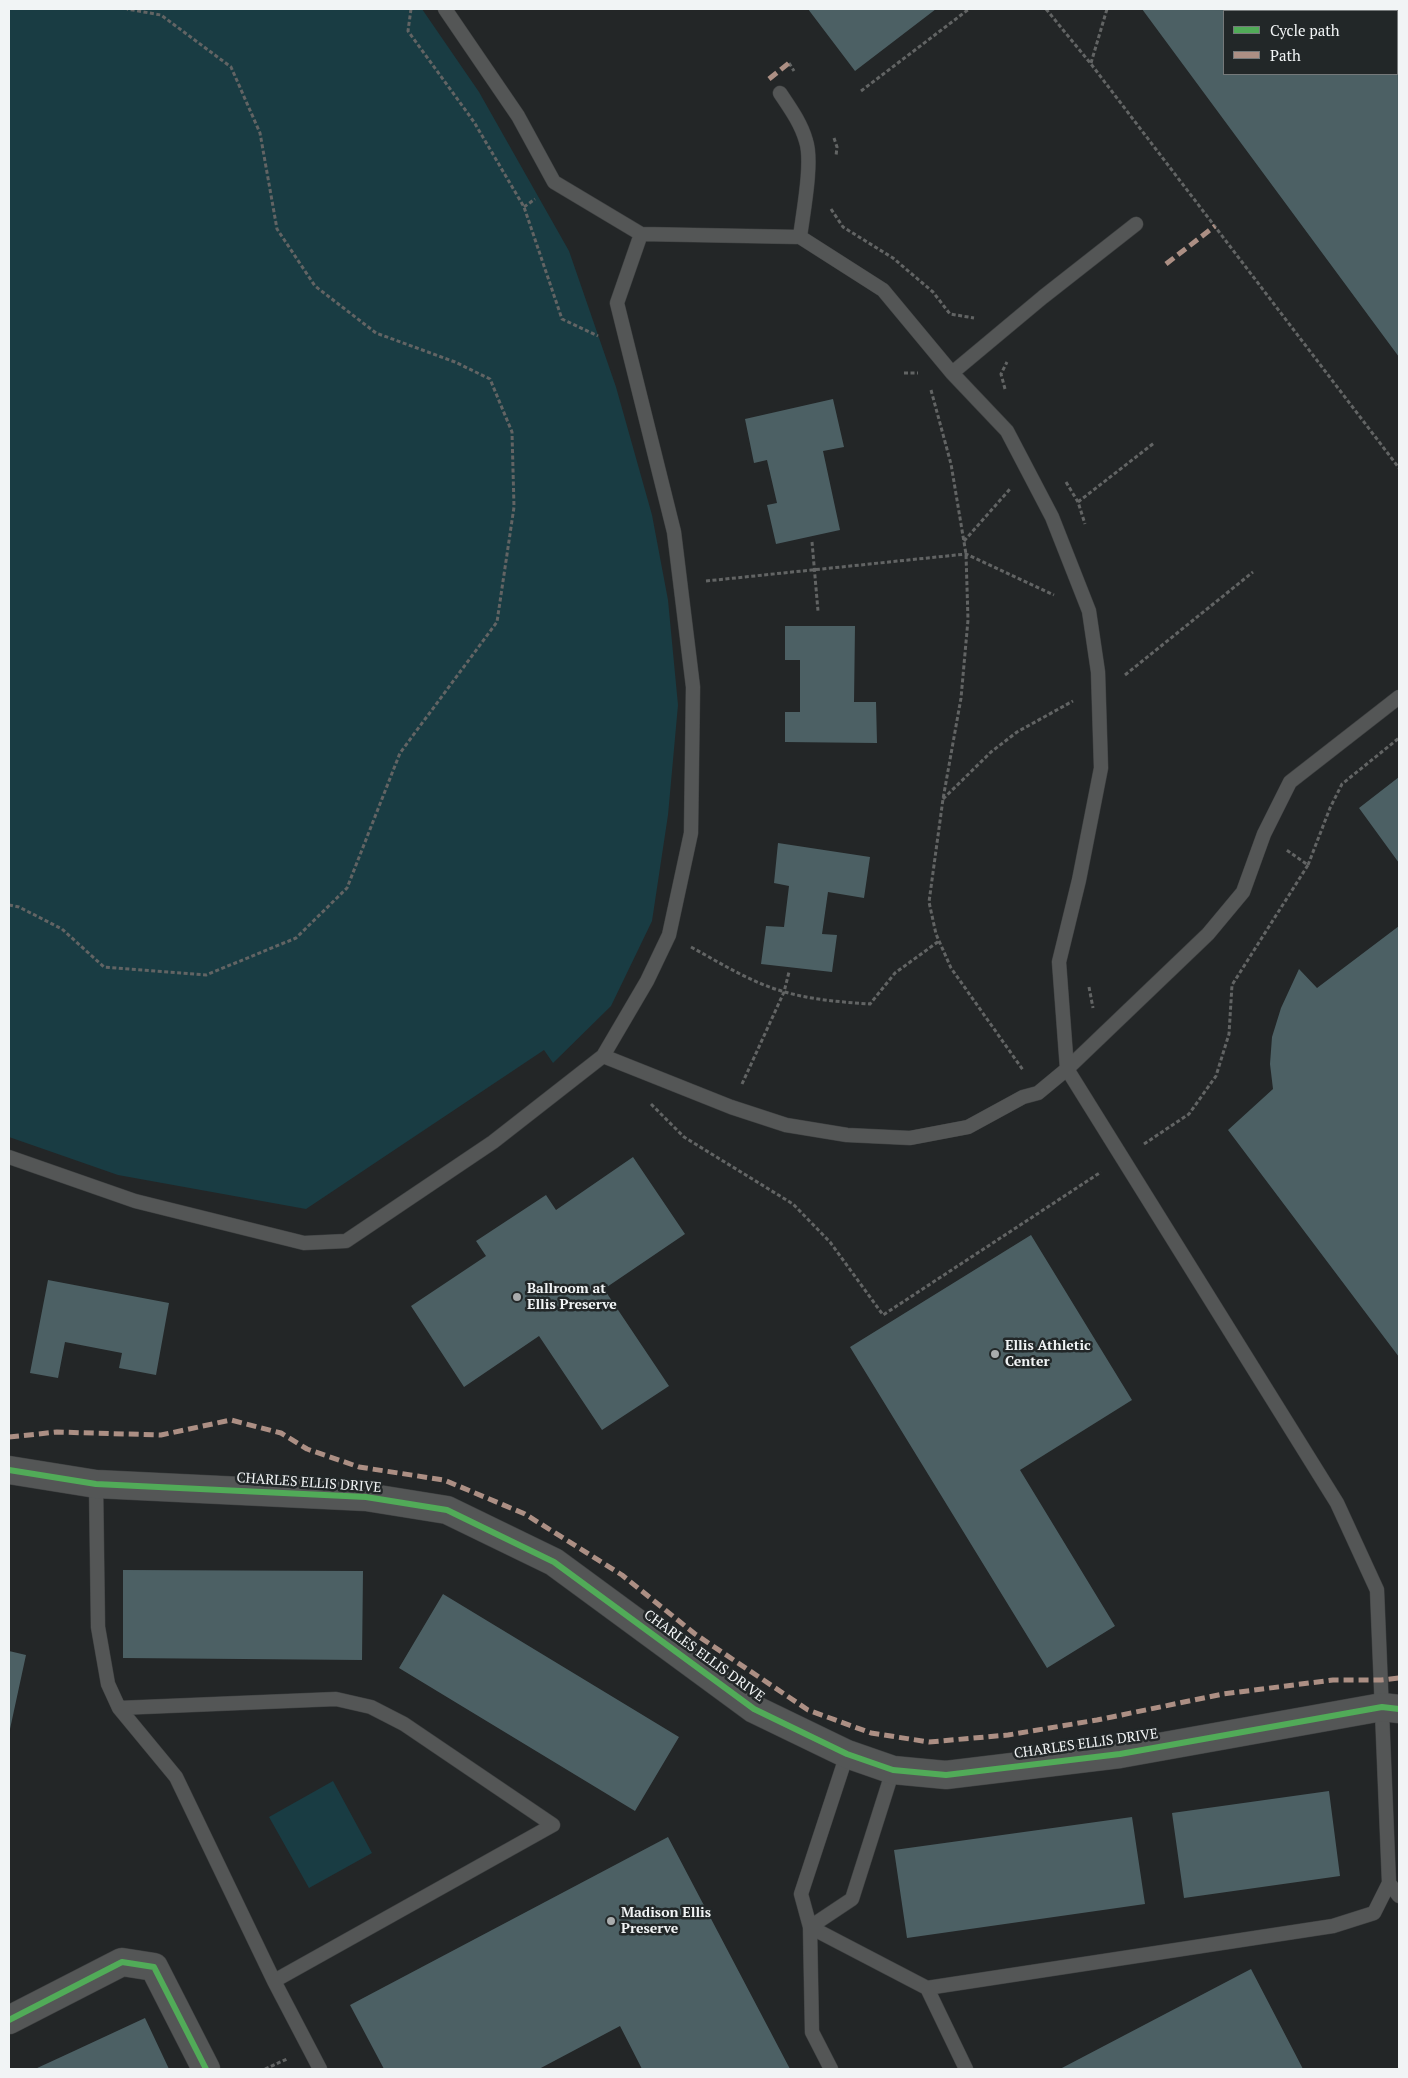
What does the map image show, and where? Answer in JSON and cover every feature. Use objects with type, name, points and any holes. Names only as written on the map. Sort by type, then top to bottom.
[{"type":"street","name":"CHARLES ELLIS DRIVE","points":[[9,1470],[96,1484],[366,1497],[447,1510],[554,1562],[754,1709],[847,1754],[893,1770],[946,1775],[1111,1755],[1391,1708]]},
{"type":"street","points":[[9,2020],[122,1962],[154,1968],[206,2069]]},
{"type":"lane","points":[[445,9],[518,116],[554,182],[641,234],[800,238],[883,290],[952,373],[1007,431],[1052,517],[1089,612],[1098,672],[1097,689],[1101,768],[1079,880],[1059,962],[1067,1069],[1337,1503],[1377,1590],[1391,1708],[1389,1883],[1374,1913],[1333,1926],[927,1988],[810,1927]]},
{"type":"lane","points":[[780,93],[800,125],[807,142],[808,162],[800,238]]},
{"type":"lane","points":[[952,373],[1043,297],[1136,224]]},
{"type":"lane","points":[[9,1157],[135,1201],[304,1243],[346,1240],[493,1142],[603,1056],[647,981],[669,935],[691,833],[693,686],[674,532],[617,303],[641,234]]},
{"type":"lane","points":[[603,1056],[731,1107],[786,1125],[847,1135],[910,1138],[968,1127],[1023,1097],[1038,1093],[1067,1069],[1208,934],[1244,892],[1264,834],[1290,782],[1399,697]]},
{"type":"lane","points":[[96,1484],[98,1627],[108,1684],[119,1708],[176,1777],[274,1980],[320,2069]]},
{"type":"lane","points":[[119,1708],[336,1699],[371,1707],[404,1724],[553,1825],[274,1980]]},
{"type":"lane","points":[[831,2069],[812,2032],[810,1927],[801,1894],[847,1754]]},
{"type":"lane","points":[[810,1927],[852,1899],[893,1770]]},
{"type":"lane","points":[[1389,1883],[1399,1896]]},
{"type":"lane","points":[[927,1988],[966,2069]]},
{"type":"path","points":[[9,906],[19,907],[62,930],[104,967],[206,975],[296,938],[347,888],[400,753],[497,622],[514,507],[512,432],[490,379],[455,362],[376,333],[315,286],[277,229],[260,133],[231,67],[161,15],[127,9]]},
{"type":"path","points":[[411,9],[408,31],[474,122],[524,207],[562,319],[628,351]]},
{"type":"path","points":[[861,90],[969,9]]},
{"type":"path","points":[[1046,9],[1399,468]]},
{"type":"path","points":[[1090,64],[1107,9]]},
{"type":"path","points":[[789,63],[799,78]]},
{"type":"path","points":[[831,131],[837,147],[835,163]]},
{"type":"path","points":[[829,206],[842,227],[893,258],[933,292],[950,314],[973,320],[980,313]]},
{"type":"path","points":[[904,373],[927,373]]},
{"type":"path","points":[[929,382],[950,464],[964,541],[968,620],[961,698],[943,799],[930,902],[939,941],[951,968],[1038,1093]]},
{"type":"path","points":[[1078,502],[1154,443]]},
{"type":"path","points":[[964,541],[1027,470]]},
{"type":"path","points":[[812,542],[818,611]]},
{"type":"path","points":[[680,584],[814,568],[966,554],[1089,612]]},
{"type":"path","points":[[1124,676],[1253,572]]},
{"type":"path","points":[[943,799],[992,752],[1018,732],[1097,689]]},
{"type":"path","points":[[650,1103],[684,1137],[793,1204],[830,1242],[883,1315],[1189,1114],[1216,1076],[1229,1034],[1232,985],[1308,865],[1330,808],[1342,784],[1399,738]]},
{"type":"path","points":[[1264,834],[1308,865]]},
{"type":"path","points":[[669,935],[743,976],[784,992],[827,1001],[870,1004],[895,973],[939,941]]},
{"type":"path","points":[[731,1107],[784,992],[789,972]]},
{"type":"shaded area","points":[[9,9],[422,9],[479,92],[569,251],[616,387],[652,515],[668,600],[678,705],[668,815],[652,921],[611,1006],[553,1063],[544,1050],[306,1209],[118,1175],[9,1137]]},
{"type":"shaded area","points":[[333,1781],[372,1853],[309,1888],[269,1817]]},
{"type":"building","points":[[808,9],[936,9],[855,71]]},
{"type":"building","points":[[1142,9],[1399,9],[1399,357]]},
{"type":"building","points":[[833,399],[844,447],[823,451],[840,530],[776,544],[767,505],[777,503],[767,460],[754,463],[745,419]]},
{"type":"building","points":[[785,626],[855,626],[854,702],[876,702],[877,743],[785,742],[785,712],[800,712],[800,660],[785,660]]},
{"type":"building","points":[[1399,777],[1399,863],[1359,808]]},
{"type":"building","points":[[778,843],[870,857],[864,898],[828,892],[822,934],[837,935],[832,972],[761,964],[766,926],[784,927],[789,886],[774,883]]},
{"type":"building","points":[[1399,926],[1399,1357],[1228,1130],[1273,1089],[1270,1064],[1272,1037],[1281,1008],[1299,969],[1317,988]]},
{"type":"building","name":"Ballroom at Ellis Preserve","points":[[633,1157],[685,1234],[604,1289],[669,1386],[602,1430],[539,1336],[464,1387],[411,1306],[486,1256],[476,1241],[546,1195],[556,1210]]},
{"type":"building","points":[[1031,1235],[1132,1400],[1020,1470],[1115,1626],[1047,1668],[850,1347]]},
{"type":"building","points":[[48,1280],[169,1303],[156,1375],[119,1368],[122,1353],[65,1342],[58,1378],[30,1373]]},
{"type":"building","points":[[123,1570],[363,1571],[362,1660],[123,1658]]},
{"type":"building","points":[[443,1594],[679,1737],[635,1811],[399,1668]]},
{"type":"building","points":[[9,1651],[26,1655],[10,1729],[9,1729]]},
{"type":"building","points":[[1329,1791],[1340,1876],[1184,1898],[1172,1813]]},
{"type":"building","points":[[1132,1817],[1145,1904],[907,1938],[894,1850]]},
{"type":"building","name":"Madison Ellis Preserve","points":[[668,1837],[790,2069],[642,2069],[620,2026],[539,2069],[384,2069],[350,2005]]},
{"type":"building","points":[[1251,1969],[1303,2069],[1060,2069]]},
{"type":"building","points":[[145,2018],[169,2069],[35,2069],[74,2051]]},
{"type":"marked path","points":[[769,79],[789,63]]},
{"type":"marked path","points":[[1166,264],[1215,226]]},
{"type":"marked path","points":[[9,1437],[57,1432],[161,1435],[231,1420],[281,1433],[307,1449],[359,1467],[444,1480],[525,1514],[622,1575],[695,1634],[808,1710],[871,1733],[929,1742],[1008,1735],[1097,1720],[1223,1694],[1333,1680],[1399,1678]]},
{"type":"cycle path","points":[[9,1470],[96,1484],[366,1497],[447,1510],[554,1562],[754,1709],[847,1754],[893,1770],[946,1775],[1120,1754],[1382,1707],[1399,1709]]},
{"type":"cycle path","points":[[9,2020],[122,1962],[154,1967],[206,2069]]},
{"type":"place","name":"Ballroom at Ellis Preserve","points":[[517,1297]]},
{"type":"place","name":"Ellis Athletic Center","points":[[995,1354]]},
{"type":"place","name":"Madison Ellis Preserve","points":[[611,1921]]}]
